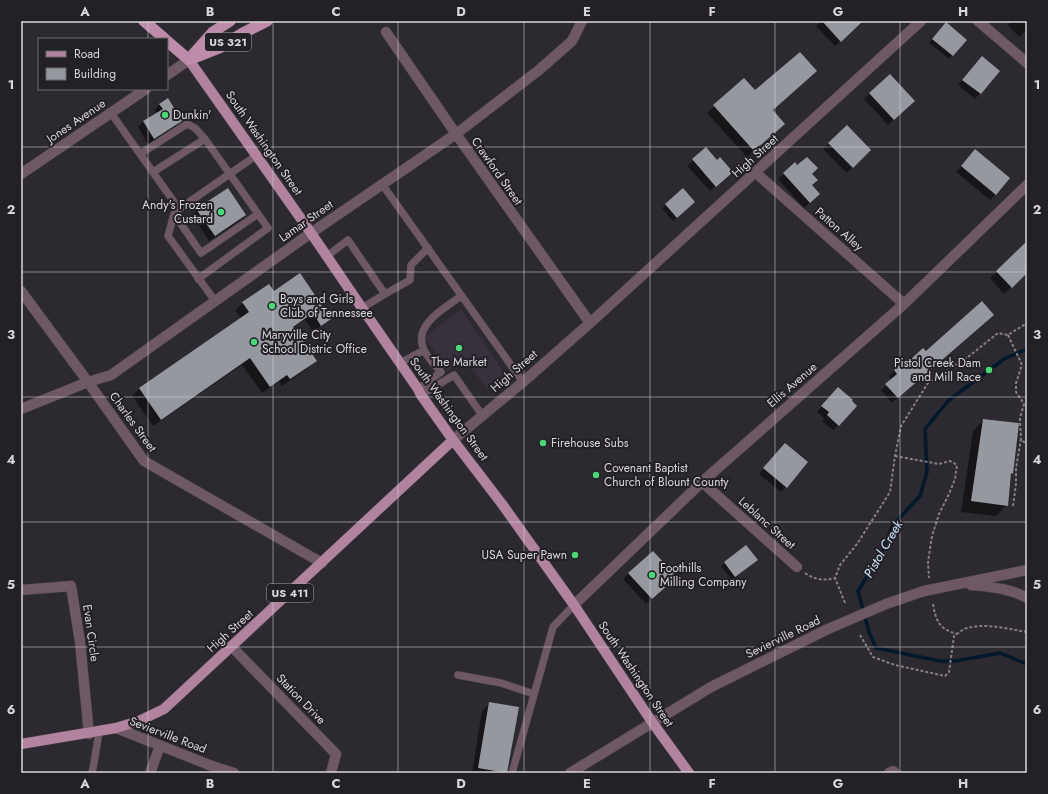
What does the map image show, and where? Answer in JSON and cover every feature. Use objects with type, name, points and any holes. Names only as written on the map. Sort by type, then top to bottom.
[{"type":"highway","points":[[144,21],[163,38]]},
{"type":"highway","points":[[168,42],[189,60],[213,32],[230,21]]},
{"type":"highway","name":"US 321","points":[[189,60],[219,48],[243,33],[267,21]]},
{"type":"main road","name":"South Washington Street","points":[[189,60],[312,232],[419,392],[453,440],[502,504],[574,605],[652,722],[689,773]]},
{"type":"main road","name":"High Street","points":[[116,728],[139,721],[164,710],[453,440]]},
{"type":"main road","name":"Sevierville Road","points":[[21,744],[94,733],[116,728]]},
{"type":"street","name":"Lamar Street","points":[[21,409],[88,382],[111,375],[312,232],[456,134],[572,41],[582,21]]},
{"type":"street","name":"High Street","points":[[453,440],[523,382],[590,323],[921,21]]},
{"type":"street","points":[[978,21],[1027,63]]},
{"type":"street","name":"Crawford Street","points":[[386,32],[456,134],[590,323]]},
{"type":"street","points":[[168,74],[189,60]]},
{"type":"street","name":"Jones Avenue","points":[[21,174],[145,90]]},
{"type":"street","name":"Patton Alley","points":[[756,172],[904,304]]},
{"type":"street","name":"Ellis Avenue","points":[[574,605],[702,482],[904,304],[1027,185]]},
{"type":"street","name":"Charles Street","points":[[21,291],[144,461],[322,563]]},
{"type":"street","name":"Leblanc Street","points":[[702,482],[797,567]]},
{"type":"street","name":"Sevierville Road","points":[[570,773],[711,687],[828,629],[886,604],[924,591],[1027,570]]},
{"type":"street","points":[[961,584],[1000,588],[1020,594],[1027,598]]},
{"type":"street","name":"Evan Circle","points":[[21,590],[71,586],[94,733]]},
{"type":"street","name":"Station Drive","points":[[232,647],[336,754],[331,773]]},
{"type":"street","name":"Sevierville Road","points":[[116,728],[211,769],[234,773]]},
{"type":"street","points":[[150,773],[160,746]]},
{"type":"lane","points":[[111,113],[153,172],[201,252],[258,214]]},
{"type":"lane","points":[[140,154],[187,124],[195,128],[268,228],[198,279]]},
{"type":"lane","points":[[153,172],[205,140]]},
{"type":"lane","points":[[215,302],[168,236],[177,211],[257,155]]},
{"type":"lane","points":[[382,184],[523,382]]},
{"type":"lane","points":[[327,256],[348,240],[385,294]]},
{"type":"lane","points":[[362,308],[410,280],[411,265],[428,248]]},
{"type":"lane","points":[[419,392],[441,372],[424,350],[420,338],[427,322],[461,296]]},
{"type":"lane","points":[[400,364],[424,350]]},
{"type":"lane","points":[[419,392],[454,375],[482,415]]},
{"type":"lane","points":[[512,773],[553,627],[574,605]]},
{"type":"lane","points":[[458,675],[501,683],[534,694]]},
{"type":"lane","points":[[92,773],[94,763],[94,733]]},
{"type":"path","points":[[845,603],[836,578],[840,565],[857,544],[890,492],[901,426],[928,383],[968,357],[998,333],[1008,335],[1027,323]]},
{"type":"path","points":[[1008,335],[1022,363],[1016,384],[1016,392],[1024,404],[1020,418],[1021,439],[1016,468],[1016,484],[1013,506]]},
{"type":"path","points":[[1021,439],[1027,445]]},
{"type":"path","points":[[895,456],[939,464],[950,461],[957,466],[955,479],[939,514],[932,536],[928,562],[929,578]]},
{"type":"path","points":[[797,567],[814,579],[827,580],[836,578]]},
{"type":"path","points":[[933,604],[938,622],[948,632],[957,634]]},
{"type":"path","points":[[860,635],[873,657],[895,665],[945,676],[948,672],[954,636],[963,630],[996,626],[1027,632]]},
{"type":"shaded area","name":"The Market","points":[[461,309],[505,374],[487,388],[464,359],[448,371],[424,337]]},
{"type":"building","points":[[822,21],[863,21],[841,42]]},
{"type":"building","points":[[946,22],[967,40],[953,56],[932,39]]},
{"type":"building","points":[[800,52],[817,71],[773,110],[785,124],[754,151],[713,105],[744,78],[755,90]]},
{"type":"building","points":[[982,56],[1000,71],[981,94],[962,80]]},
{"type":"building","points":[[890,74],[915,101],[894,120],[869,93]]},
{"type":"building","name":"Dunkin'","points":[[168,98],[182,121],[154,139],[143,121],[163,109],[159,104]]},
{"type":"building","points":[[847,125],[871,150],[853,168],[828,143]]},
{"type":"building","points":[[706,147],[717,160],[720,157],[733,172],[716,187],[692,159]]},
{"type":"building","points":[[975,149],[1010,178],[996,195],[961,166]]},
{"type":"building","points":[[807,157],[818,168],[812,174],[818,180],[812,185],[820,194],[810,203],[783,173],[795,162],[797,165]]},
{"type":"building","name":"Andy's Frozen Custard","points":[[228,188],[246,215],[215,236],[196,209]]},
{"type":"building","points":[[683,188],[695,202],[677,218],[665,204]]},
{"type":"building","points":[[1027,241],[1027,273],[1012,288],[996,271]]},
{"type":"building","name":"Maryville City School Distric Office","points":[[300,273],[331,319],[321,326],[313,313],[293,327],[317,361],[290,379],[287,375],[270,387],[250,358],[161,420],[139,388],[249,312],[242,302],[269,284],[274,291]]},
{"type":"building","points":[[982,301],[994,315],[898,398],[885,384],[897,374],[894,370],[908,358],[910,360],[923,348],[926,351]]},
{"type":"building","points":[[838,387],[853,400],[852,401],[857,406],[839,426],[827,415],[829,412],[821,406]]},
{"type":"building","points":[[983,419],[1019,423],[1013,474],[1011,473],[1008,506],[971,501]]},
{"type":"building","points":[[785,443],[808,462],[787,488],[763,468]]},
{"type":"building","points":[[746,545],[758,560],[735,577],[724,562]]},
{"type":"building","name":"Foothills Milling Company","points":[[653,551],[677,577],[652,599],[628,573]]},
{"type":"building","points":[[489,702],[519,707],[507,773],[478,768]]},
{"type":"waterway","name":"Pistol Creek","points":[[1027,349],[1004,359],[948,401],[925,429],[927,472],[920,496],[893,525],[880,556],[858,591],[869,632],[876,648],[940,661],[955,661],[1000,653],[1027,664]]},
{"type":"place","name":"Dunkin'","points":[[165,115]]},
{"type":"place","name":"Andy's Frozen Custard","points":[[221,212]]},
{"type":"place","name":"Boys and Girls Club of Tennessee","points":[[272,306]]},
{"type":"place","name":"Maryville City School Distric Office","points":[[254,342]]},
{"type":"place","name":"The Market","points":[[459,348]]},
{"type":"place","name":"Pistol Creek Dam and Mill Race","points":[[989,370]]},
{"type":"place","name":"Firehouse Subs","points":[[543,443]]},
{"type":"place","name":"Covenant Baptist Church of Blount County","points":[[596,475]]},
{"type":"place","name":"USA Super Pawn","points":[[575,555]]},
{"type":"place","name":"Foothills Milling Company","points":[[652,575]]}]
